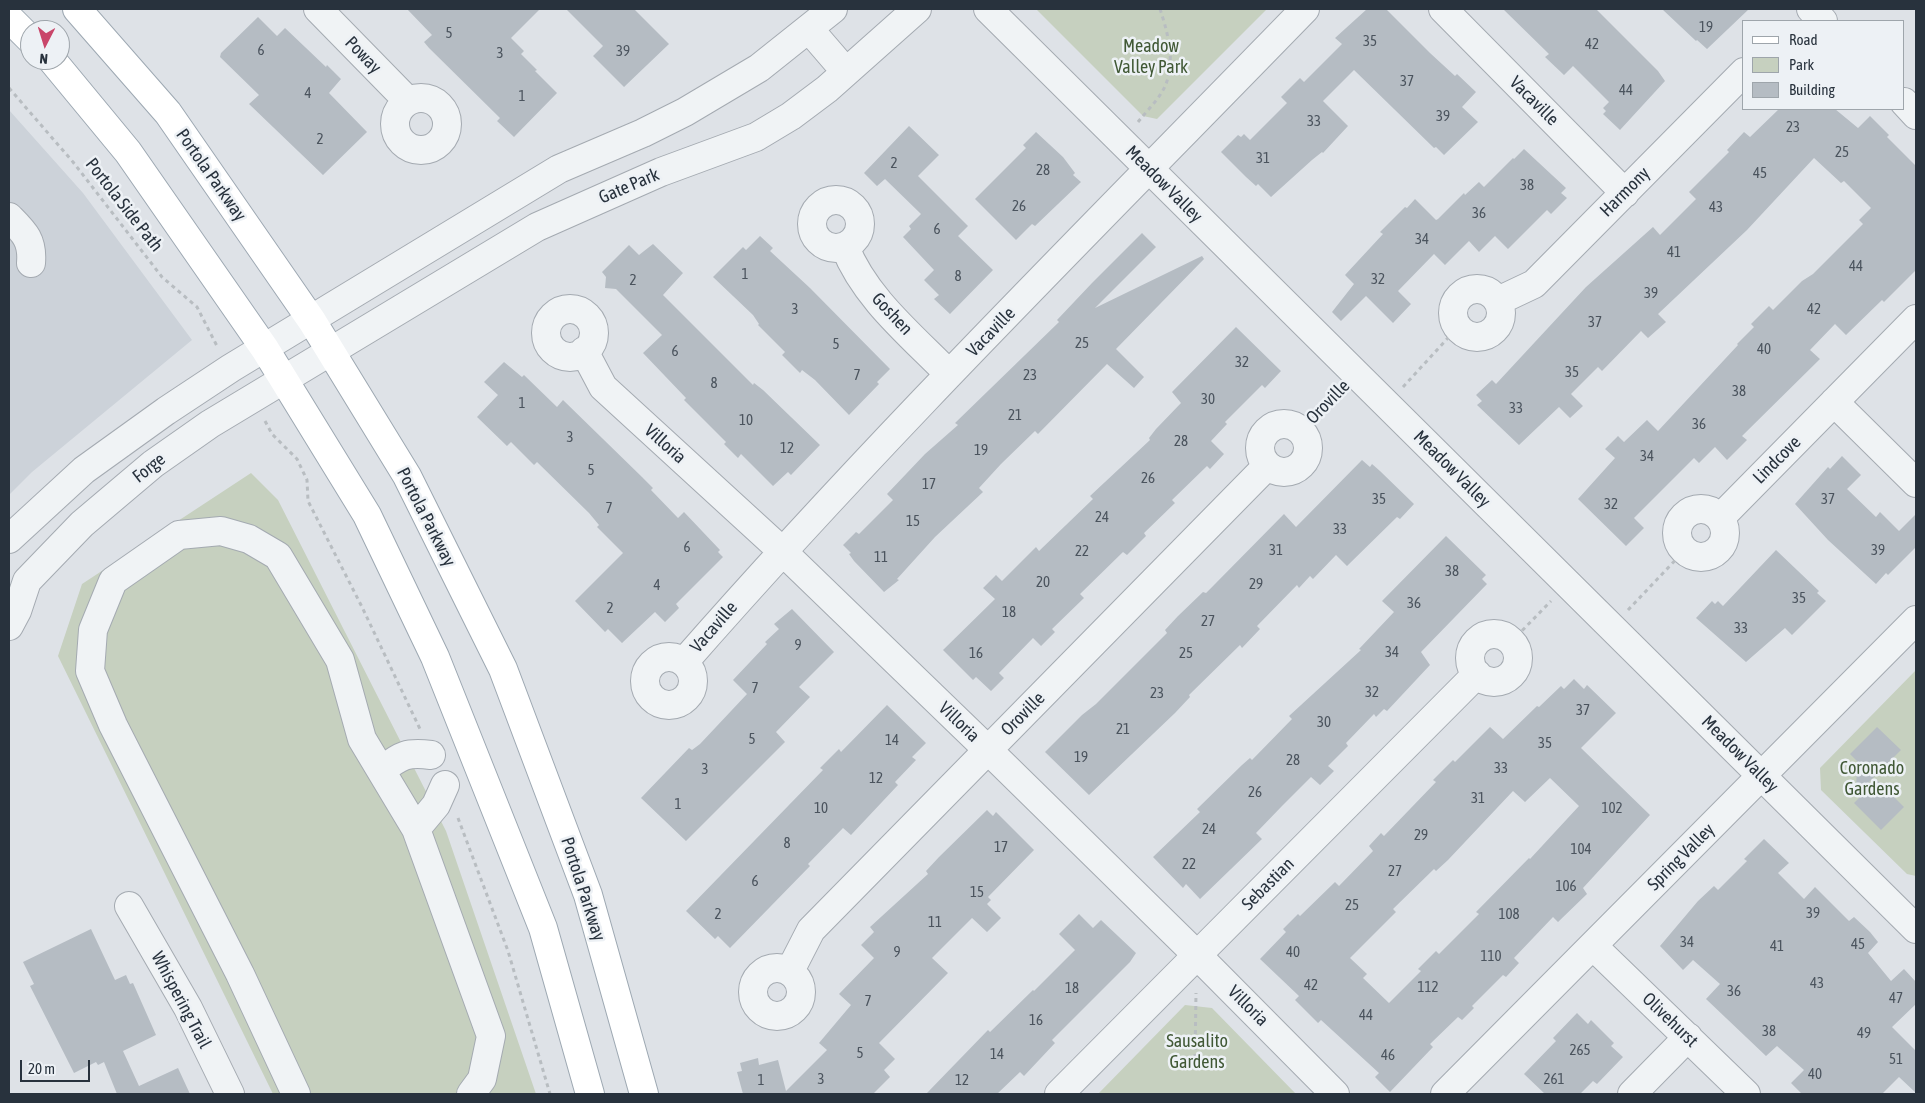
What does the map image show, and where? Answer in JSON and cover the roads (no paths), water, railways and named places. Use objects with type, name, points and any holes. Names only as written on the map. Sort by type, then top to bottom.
[{"type":"main road","name":"Portola Parkway","points":[[76,9],[168,113],[312,320],[407,476],[504,669],[588,895],[644,1094]]},
{"type":"main road","points":[[9,18],[20,29]]},
{"type":"main road","points":[[60,70],[128,152],[265,349],[367,515],[435,657],[543,928],[590,1094]]},
{"type":"street","name":"Poway","points":[[318,9],[408,101]]},
{"type":"street","points":[[312,320],[559,168],[643,133],[685,112],[759,68],[833,9]]},
{"type":"street","name":"Gate Park","points":[[330,352],[537,227],[616,191],[756,137],[791,116],[846,72],[916,9]]},
{"type":"street","name":"Meadow Valley","points":[[988,9],[1916,929]]},
{"type":"street","name":"Vacaville","points":[[684,662],[782,550],[949,374],[1306,9]]},
{"type":"street","name":"Vacaville","points":[[1443,9],[1625,193]]},
{"type":"street","points":[[1795,20],[1806,9]]},
{"type":"street","points":[[1811,9],[1822,20]]},
{"type":"street","points":[[810,29],[846,72]]},
{"type":"street","name":"Harmony","points":[[1458,327],[1469,336],[1481,337],[1492,332],[1499,323],[1501,312],[1498,301],[1534,284],[1742,74]]},
{"type":"street","points":[[1905,103],[1916,114]]},
{"type":"street","points":[[9,217],[28,239],[32,247],[31,263]]},
{"type":"street","name":"Goshen","points":[[844,247],[852,266],[874,297],[949,374]]},
{"type":"street","name":"Lindcove","points":[[1684,551],[1696,556],[1708,556],[1718,550],[1724,540],[1724,529],[1720,518],[1916,318]]},
{"type":"street","name":"Forge","points":[[9,539],[84,470],[166,411],[312,320]]},
{"type":"street","name":"Villoria","points":[[584,351],[603,387],[782,550],[1198,955],[1335,1094]]},
{"type":"street","name":"Forge","points":[[9,626],[17,611],[27,581],[82,524],[153,464],[210,424],[330,352]]},
{"type":"street","points":[[1834,402],[1916,483]]},
{"type":"street","name":"Oroville","points":[[790,971],[811,930],[1267,466],[1261,456],[1260,445],[1264,434],[1273,426],[1284,424],[1300,431]]},
{"type":"street","points":[[296,1094],[240,974],[113,725],[90,671],[93,630],[113,581],[178,535],[220,531],[249,539],[278,556],[340,660],[362,739],[416,830],[491,1036],[482,1079],[471,1094]]},
{"type":"street","name":"Spring Valley","points":[[1445,1094],[1916,620]]},
{"type":"street","name":"Sebastian","points":[[1059,1094],[1477,674],[1471,665],[1470,653],[1475,643],[1484,636],[1496,634],[1511,642]]},
{"type":"street","points":[[382,770],[396,759],[411,752],[431,755]]},
{"type":"street","points":[[416,830],[436,805],[445,785]]},
{"type":"street","name":"Whispering Trail","points":[[129,906],[188,1008],[230,1094]]},
{"type":"street","name":"Olivehurst","points":[[1593,946],[1746,1094]]},
{"type":"street","points":[[1632,1094],[1688,1037]]},
{"type":"park label","name":"Meadow Valley Park","points":[[1151,56]]},
{"type":"park label","name":"Coronado Gardens","points":[[1872,778]]},
{"type":"park label","name":"Sausalito Gardens","points":[[1197,1051]]}]
